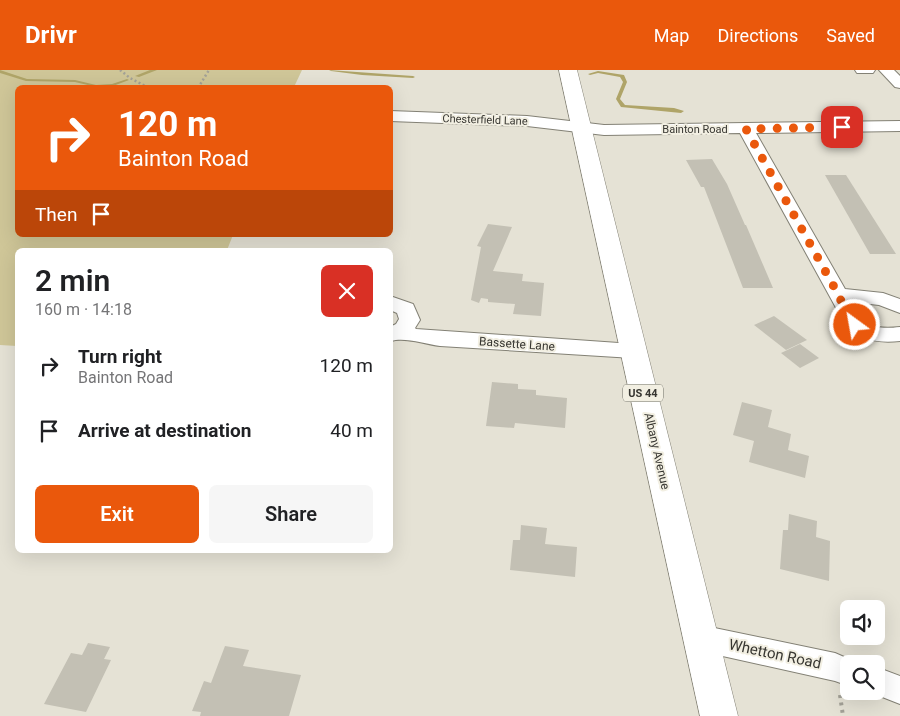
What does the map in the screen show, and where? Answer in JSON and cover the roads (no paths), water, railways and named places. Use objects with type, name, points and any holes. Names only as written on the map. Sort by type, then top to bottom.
[{"type":"highway","name":"Albany Avenue","points":[[568,70],[580,128],[719,716]]},
{"type":"street","points":[[862,70],[868,70]]},
{"type":"street","points":[[886,70],[900,84]]},
{"type":"street","name":"Chesterfield Lane","points":[[393,114],[527,121],[580,128]]},
{"type":"street","name":"Bainton Road","points":[[580,128],[604,130],[900,126]]},
{"type":"street","points":[[746,129],[838,294],[847,314],[855,325],[881,335],[900,334]]},
{"type":"street","points":[[838,294],[883,299],[900,307]]},
{"type":"street","name":"Bassette Lane","points":[[393,303],[400,305],[410,314],[410,320],[397,332]]},
{"type":"street","name":"Bassette Lane","points":[[397,332],[440,339],[633,351]]},
{"type":"street","name":"Whetton Road","points":[[700,638],[840,669]]},
{"type":"street","points":[[885,684],[900,690]]},
{"type":"waterway","points":[[137,76],[155,70]]},
{"type":"waterway","points":[[331,70],[413,77]]},
{"type":"waterway","points":[[0,71],[26,80],[75,81],[92,85]]},
{"type":"waterway","points":[[590,74],[598,72],[622,76],[625,82],[618,99],[623,106],[681,111]]},
{"type":"waterway","points":[[113,85],[127,80]]}]
